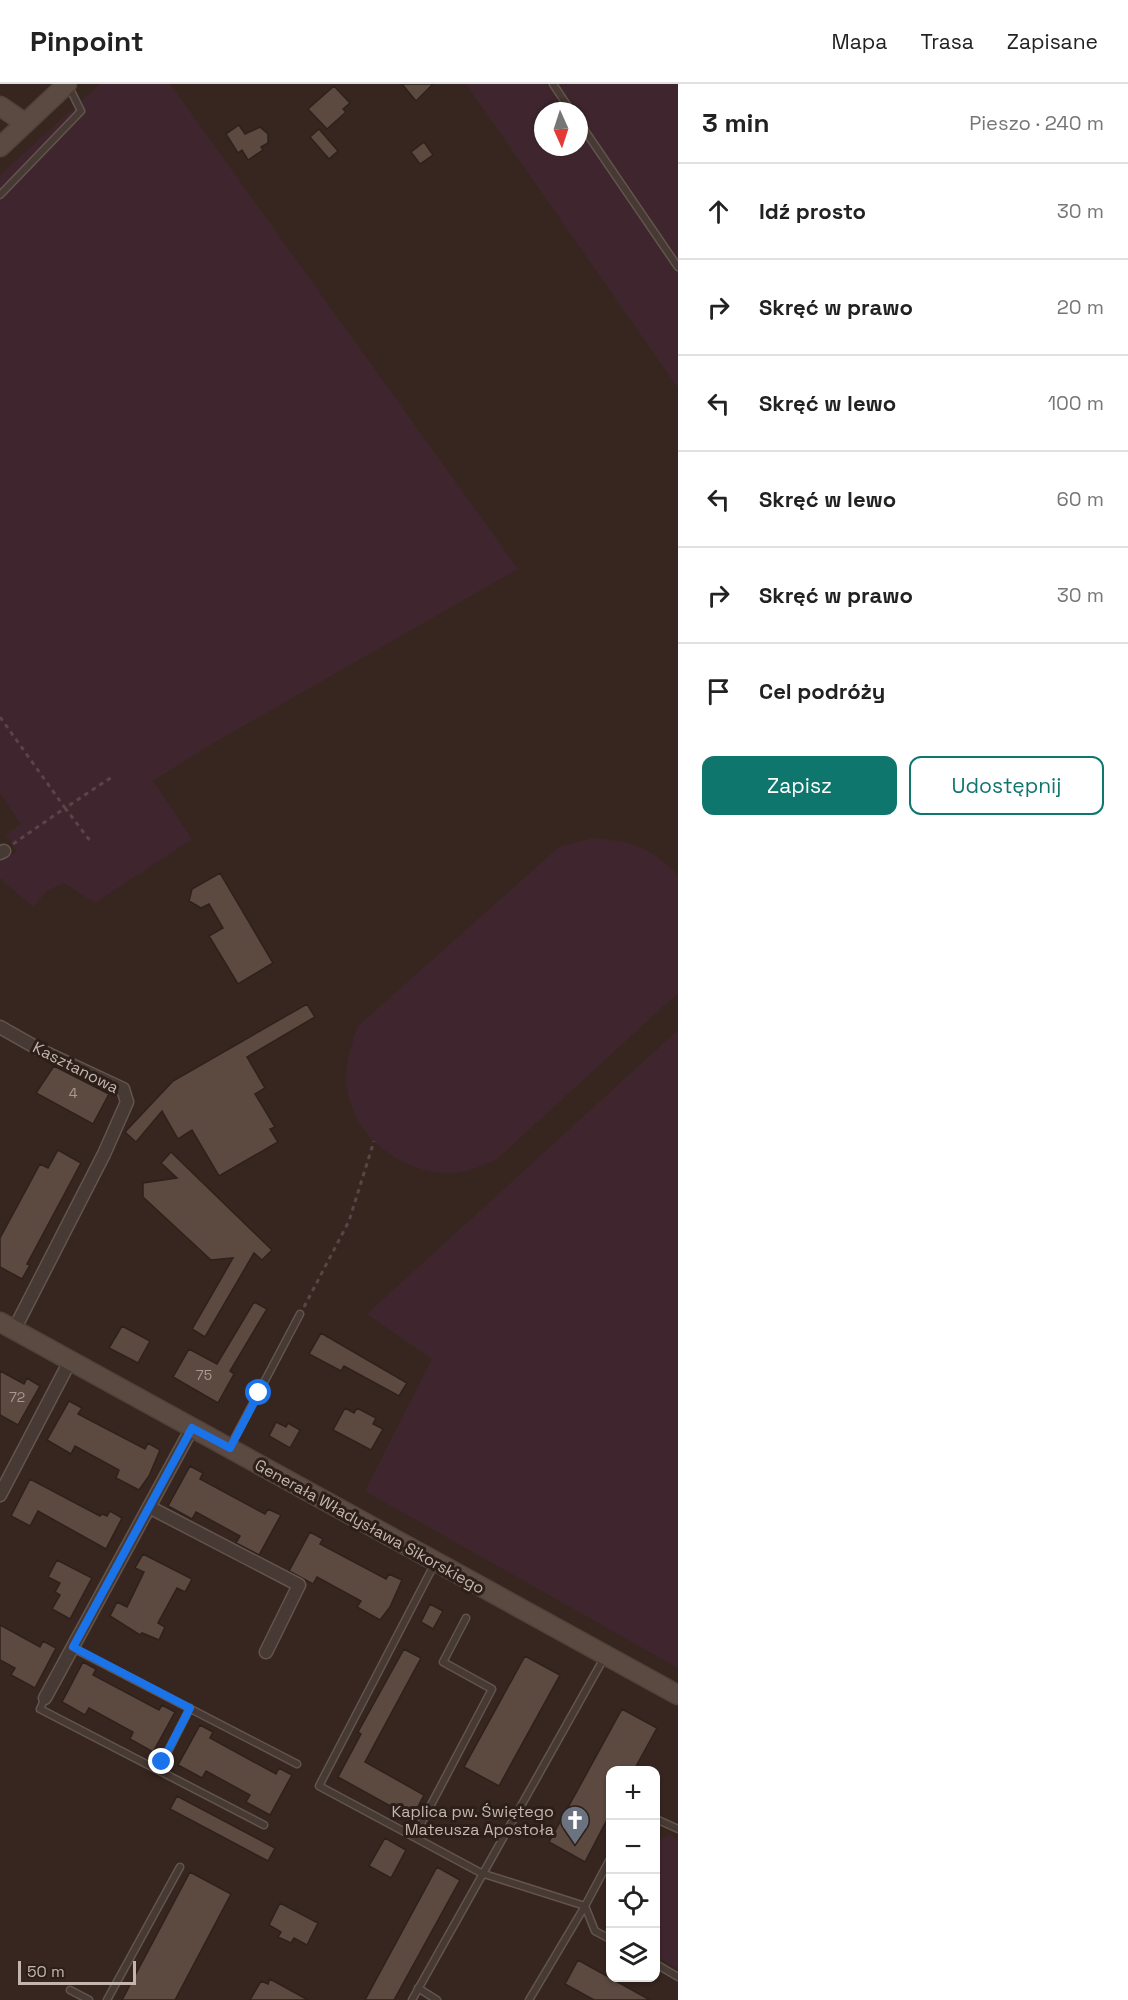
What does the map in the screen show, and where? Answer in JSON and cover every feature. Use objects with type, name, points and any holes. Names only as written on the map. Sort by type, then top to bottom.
[{"type":"main road","points":[[0,147],[68,84]]},
{"type":"main road","points":[[0,106],[25,123]]},
{"type":"main road","name":"Generała Władysława Sikorskiego","points":[[7,1326],[678,1695]]},
{"type":"street","name":"Kasztanowa","points":[[0,1027],[44,1052],[123,1089],[128,1102],[104,1154],[7,1326]]},
{"type":"street","points":[[0,1495],[70,1361]]},
{"type":"street","points":[[45,1698],[192,1428]]},
{"type":"street","points":[[149,1507],[299,1585],[266,1652]]},
{"type":"lane","points":[[0,195],[81,111],[68,84]]},
{"type":"lane","points":[[553,84],[565,102]]},
{"type":"lane","points":[[588,135],[678,267]]},
{"type":"lane","points":[[230,1448],[300,1314]]},
{"type":"lane","points":[[435,1562],[319,1786],[481,1873],[585,1906]]},
{"type":"lane","points":[[414,1837],[492,1689],[443,1662],[466,1618]]},
{"type":"lane","points":[[73,1647],[297,1764]]},
{"type":"lane","points":[[412,2000],[481,1873],[605,1656]]},
{"type":"lane","points":[[45,1698],[40,1708],[264,1825]]},
{"type":"lane","points":[[159,1769],[190,1708]]},
{"type":"lane","points":[[658,1820],[678,1829]]},
{"type":"lane","points":[[107,2000],[180,1867]]},
{"type":"lane","points":[[529,2000],[606,1867]]},
{"type":"lane","points":[[585,1906],[595,1931],[606,1938]]},
{"type":"lane","points":[[660,1966],[678,1977]]},
{"type":"lane","points":[[418,1988],[437,2000]]},
{"type":"lane","points":[[70,1989],[89,2000]]},
{"type":"path","points":[[0,717],[91,842]]},
{"type":"path","points":[[2,852],[112,777]]},
{"type":"path","points":[[300,1314],[349,1221],[374,1141]]},
{"type":"shaded area","points":[[100,84],[170,84],[518,569],[205,748],[153,781],[192,839],[95,903],[64,883],[47,891],[33,907],[0,878],[0,859],[17,852],[6,835],[21,824],[0,793],[0,175]]},
{"type":"shaded area","points":[[466,84],[678,84],[678,388]]},
{"type":"shaded area","points":[[593,838],[619,841],[640,847],[668,865],[678,875],[678,993],[496,1160],[470,1170],[446,1173],[407,1164],[390,1154],[374,1141],[361,1125],[352,1108],[347,1088],[347,1064],[358,1026],[559,847]]},
{"type":"shaded area","points":[[678,1030],[678,1668],[365,1491],[432,1359],[367,1314]]},
{"type":"shaded area","points":[[670,1835],[678,1840],[678,1969],[660,1958],[660,1840]]},
{"type":"building","points":[[402,84],[433,84],[416,101]]},
{"type":"building","points":[[334,86],[350,103],[343,109],[346,112],[327,129],[308,109]]},
{"type":"building","points":[[239,125],[245,134],[260,127],[268,134],[268,143],[261,147],[263,150],[248,160],[242,150],[238,153],[226,134]]},
{"type":"building","points":[[319,129],[338,151],[329,159],[310,137]]},
{"type":"building","points":[[424,142],[433,155],[420,164],[411,152]]},
{"type":"building","points":[[220,873],[273,963],[238,984],[209,936],[223,928],[209,904],[201,908],[189,901],[192,889]]},
{"type":"building","points":[[307,1004],[315,1017],[247,1057],[265,1088],[255,1094],[275,1127],[270,1129],[278,1142],[219,1176],[192,1130],[178,1139],[162,1111],[136,1142],[125,1132],[173,1081]]},
{"type":"building","points":[[54,1066],[109,1094],[93,1124],[36,1093]]},
{"type":"building","points":[[58,1150],[81,1163],[27,1264],[30,1265],[22,1279],[0,1267],[0,1238],[40,1164],[48,1168]]},
{"type":"building","points":[[171,1152],[272,1250],[262,1260],[254,1253],[205,1337],[192,1329],[233,1258],[211,1260],[143,1197],[143,1183],[177,1178],[161,1163]]},
{"type":"building","points":[[254,1302],[267,1309],[230,1371],[234,1374],[218,1403],[173,1377],[189,1349],[217,1364]]},
{"type":"building","points":[[122,1326],[150,1341],[138,1363],[109,1348]]},
{"type":"building","points":[[321,1333],[407,1383],[399,1396],[344,1366],[341,1371],[309,1354]]},
{"type":"building","points":[[0,1371],[24,1384],[27,1378],[40,1386],[18,1425],[0,1415]]},
{"type":"building","points":[[69,1401],[82,1408],[78,1414],[145,1449],[148,1443],[160,1450],[149,1476],[139,1490],[116,1478],[119,1470],[75,1446],[71,1454],[47,1440]]},
{"type":"building","points":[[345,1408],[354,1413],[357,1408],[376,1418],[373,1424],[383,1429],[371,1450],[333,1430]]},
{"type":"building","points":[[276,1422],[286,1427],[288,1423],[300,1430],[290,1448],[269,1436]]},
{"type":"building","points":[[190,1466],[203,1473],[200,1479],[265,1514],[268,1509],[281,1515],[259,1555],[236,1543],[240,1536],[196,1512],[192,1519],[168,1506]]},
{"type":"building","points":[[30,1479],[100,1516],[102,1514],[107,1516],[110,1511],[122,1518],[106,1549],[38,1511],[30,1526],[11,1516]]},
{"type":"building","points":[[310,1532],[323,1539],[320,1544],[386,1579],[389,1574],[402,1580],[390,1607],[380,1620],[357,1607],[361,1601],[317,1577],[313,1584],[289,1571]]},
{"type":"building","points":[[143,1554],[192,1579],[185,1592],[177,1588],[158,1623],[165,1627],[159,1640],[142,1633],[140,1635],[110,1616],[117,1602],[127,1607],[144,1572],[135,1568]]},
{"type":"building","points":[[57,1560],[92,1578],[70,1619],[52,1609],[60,1595],[55,1592],[60,1583],[48,1577]]},
{"type":"building","points":[[430,1604],[443,1611],[433,1629],[421,1622]]},
{"type":"building","points":[[0,1625],[40,1647],[43,1641],[56,1648],[35,1688],[11,1675],[15,1668],[0,1660]]},
{"type":"building","points":[[404,1649],[421,1658],[365,1762],[424,1795],[412,1818],[338,1777],[361,1734],[358,1732]]},
{"type":"building","points":[[525,1656],[560,1675],[499,1786],[464,1767]]},
{"type":"building","points":[[83,1662],[96,1669],[93,1675],[159,1710],[162,1705],[175,1712],[153,1752],[130,1739],[133,1732],[89,1708],[85,1715],[62,1702]]},
{"type":"building","points":[[622,1709],[657,1728],[636,1766],[606,1766],[606,1822],[585,1862],[549,1842]]},
{"type":"building","points":[[200,1725],[213,1732],[210,1738],[276,1774],[279,1768],[292,1775],[270,1815],[246,1802],[250,1795],[206,1771],[202,1778],[178,1765]]},
{"type":"building","points":[[177,1796],[275,1848],[268,1861],[170,1809]]},
{"type":"building","points":[[385,1838],[406,1850],[391,1878],[369,1866]]},
{"type":"building","points":[[437,1867],[460,1880],[394,2000],[365,2000]]},
{"type":"building","points":[[190,1872],[231,1894],[175,2000],[122,2000]]},
{"type":"building","points":[[280,1903],[318,1923],[307,1945],[294,1938],[291,1943],[278,1937],[281,1932],[269,1925]]},
{"type":"building","points":[[578,1960],[606,1976],[606,1982],[618,1982],[650,2000],[594,2000],[565,1984]]},
{"type":"building","points":[[270,1979],[308,2000],[250,2000],[261,1981],[268,1984]]},
{"type":"place","name":"Kaplica pw. Świętego Mateusza Apostoła","points":[[575,1846]]},
{"type":"route","points":[[162,1762],[190,1708],[73,1647],[192,1428],[230,1448],[259,1393]]}]
